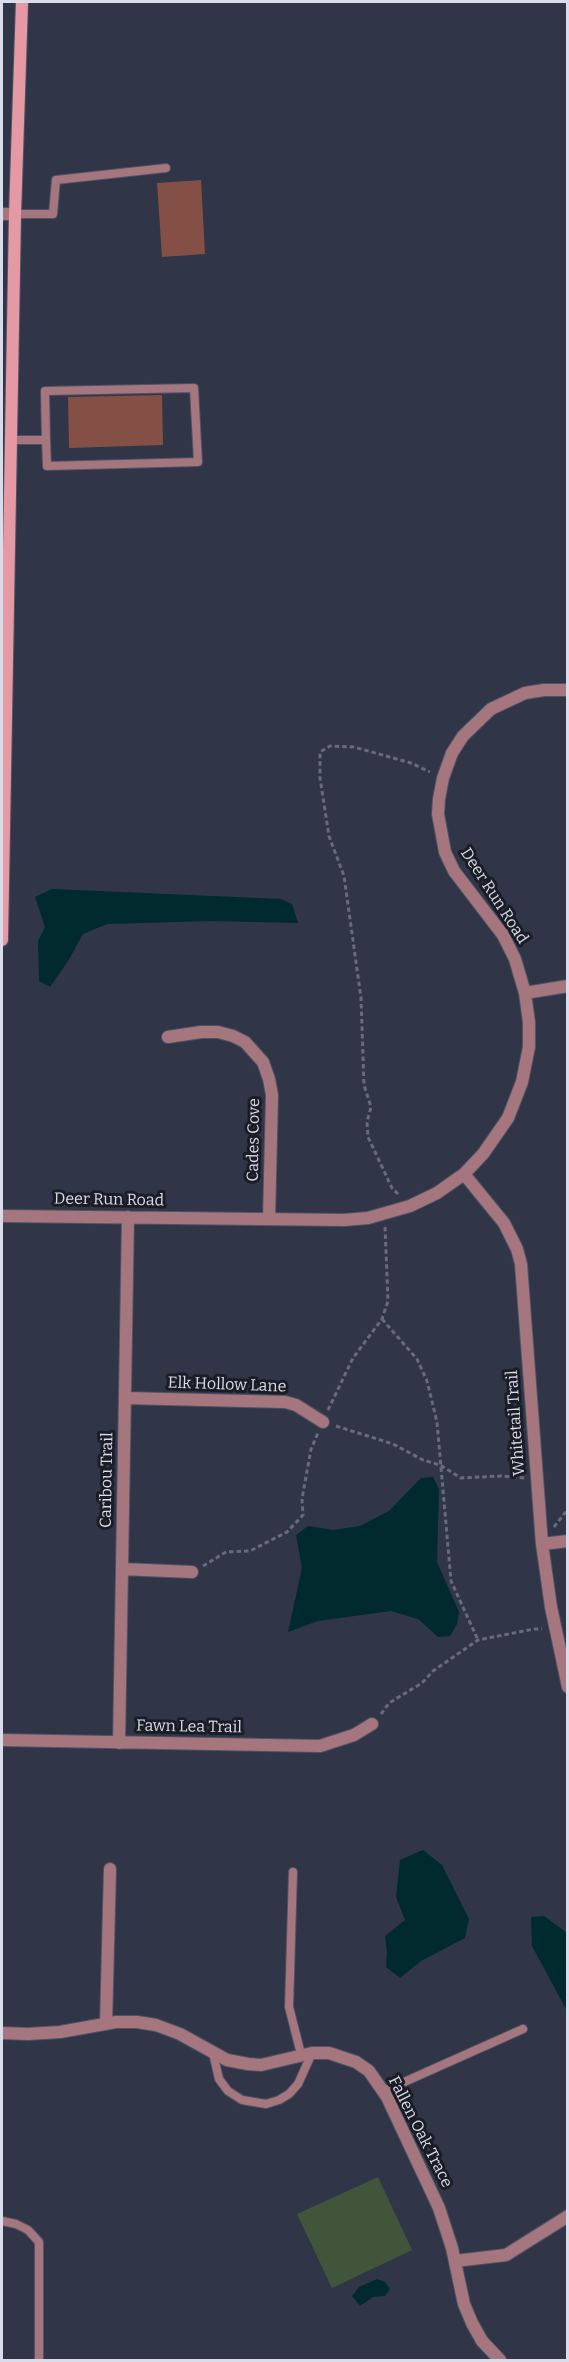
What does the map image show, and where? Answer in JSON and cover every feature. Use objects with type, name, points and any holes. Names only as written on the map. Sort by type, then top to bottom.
[{"type":"street","points":[[2,940],[15,214],[22,2]]},
{"type":"street","points":[[2,214],[15,214]]},
{"type":"street","name":"Deer Run Road","points":[[2,1216],[344,1220],[385,1215],[410,1206],[437,1193],[464,1174],[498,1135],[508,1118],[522,1082],[529,1047],[525,993],[515,959],[503,935],[454,871],[446,852],[438,814],[443,778],[452,753],[463,736],[491,709],[525,693],[567,690]]},
{"type":"street","points":[[525,993],[567,986]]},
{"type":"street","name":"Cades Cove","points":[[168,1037],[218,1032],[245,1042],[263,1062],[272,1095],[269,1219]]},
{"type":"street","name":"Whitetail Trail","points":[[464,1174],[504,1223],[517,1249],[521,1264],[542,1544],[567,1687]]},
{"type":"street","name":"Caribou Trail","points":[[119,1743],[128,1217]]},
{"type":"street","name":"Elk Hollow Lane","points":[[125,1398],[285,1402],[296,1405],[323,1422]]},
{"type":"street","points":[[542,1544],[567,1541]]},
{"type":"street","points":[[122,1569],[192,1572]]},
{"type":"street","name":"Fawn Lea Trail","points":[[2,1740],[320,1746],[354,1735],[372,1724]]},
{"type":"street","points":[[106,2024],[110,1869]]},
{"type":"street","name":"Fallen Oak Trace","points":[[2,2033],[60,2032],[106,2024],[137,2022],[156,2025],[180,2034],[227,2060],[261,2065],[306,2054],[329,2053],[356,2062],[369,2071],[384,2091],[439,2208],[455,2261],[464,2304],[472,2324],[482,2341],[500,2361]]},
{"type":"street","points":[[455,2261],[506,2255],[567,2216]]},
{"type":"lane","points":[[15,214],[53,214],[56,180],[166,168]]},
{"type":"lane","points":[[194,388],[198,462],[46,466],[46,440],[45,391],[194,388]]},
{"type":"lane","points":[[12,440],[46,440]]},
{"type":"lane","points":[[213,2053],[219,2079],[228,2091],[242,2100],[266,2104],[279,2100],[298,2085],[306,2054],[289,2007],[293,1872]]},
{"type":"lane","points":[[384,2091],[523,2029]]},
{"type":"lane","points":[[2,2221],[28,2230],[39,2242],[39,2361]]},
{"type":"path","points":[[410,1206],[392,1188],[368,1137],[367,1122],[370,1107],[364,1085],[362,998],[344,876],[329,836],[320,778],[320,752],[330,746],[354,747],[411,763],[443,778]]},
{"type":"path","points":[[192,1572],[226,1552],[250,1551],[287,1532],[303,1515],[302,1499],[311,1449],[353,1358],[382,1319],[388,1301],[385,1215]]},
{"type":"path","points":[[382,1319],[417,1359],[427,1381],[437,1422],[452,1581],[478,1640]]},
{"type":"path","points":[[323,1422],[393,1444],[461,1478],[501,1476],[536,1479]]},
{"type":"path","points":[[372,1724],[389,1703],[423,1683],[433,1671],[478,1640],[534,1629],[556,1630]]},
{"type":"shaded area","points":[[52,889],[281,899],[292,904],[298,923],[212,921],[107,924],[83,934],[50,987],[39,981],[38,941],[45,927],[35,897]]},
{"type":"shaded area","points":[[433,1477],[439,1489],[437,1562],[459,1612],[457,1624],[450,1636],[438,1637],[418,1619],[391,1611],[318,1621],[288,1632],[302,1568],[296,1535],[308,1526],[333,1530],[360,1526],[389,1511],[421,1478]]},
{"type":"shaded area","points":[[423,1850],[442,1865],[469,1919],[465,1938],[421,1961],[400,1978],[386,1967],[385,1936],[405,1920],[396,1897],[400,1860]]},
{"type":"shaded area","points":[[544,1916],[567,1933],[567,2011],[532,1946],[531,1917]]},
{"type":"shaded area","points":[[378,2177],[412,2250],[332,2288],[297,2214]]},
{"type":"shaded area","points":[[377,2279],[385,2282],[390,2289],[385,2296],[373,2297],[360,2306],[352,2296],[359,2287]]},
{"type":"building","points":[[201,180],[205,254],[162,257],[157,183]]},
{"type":"building","points":[[162,395],[163,445],[69,448],[68,397]]}]
